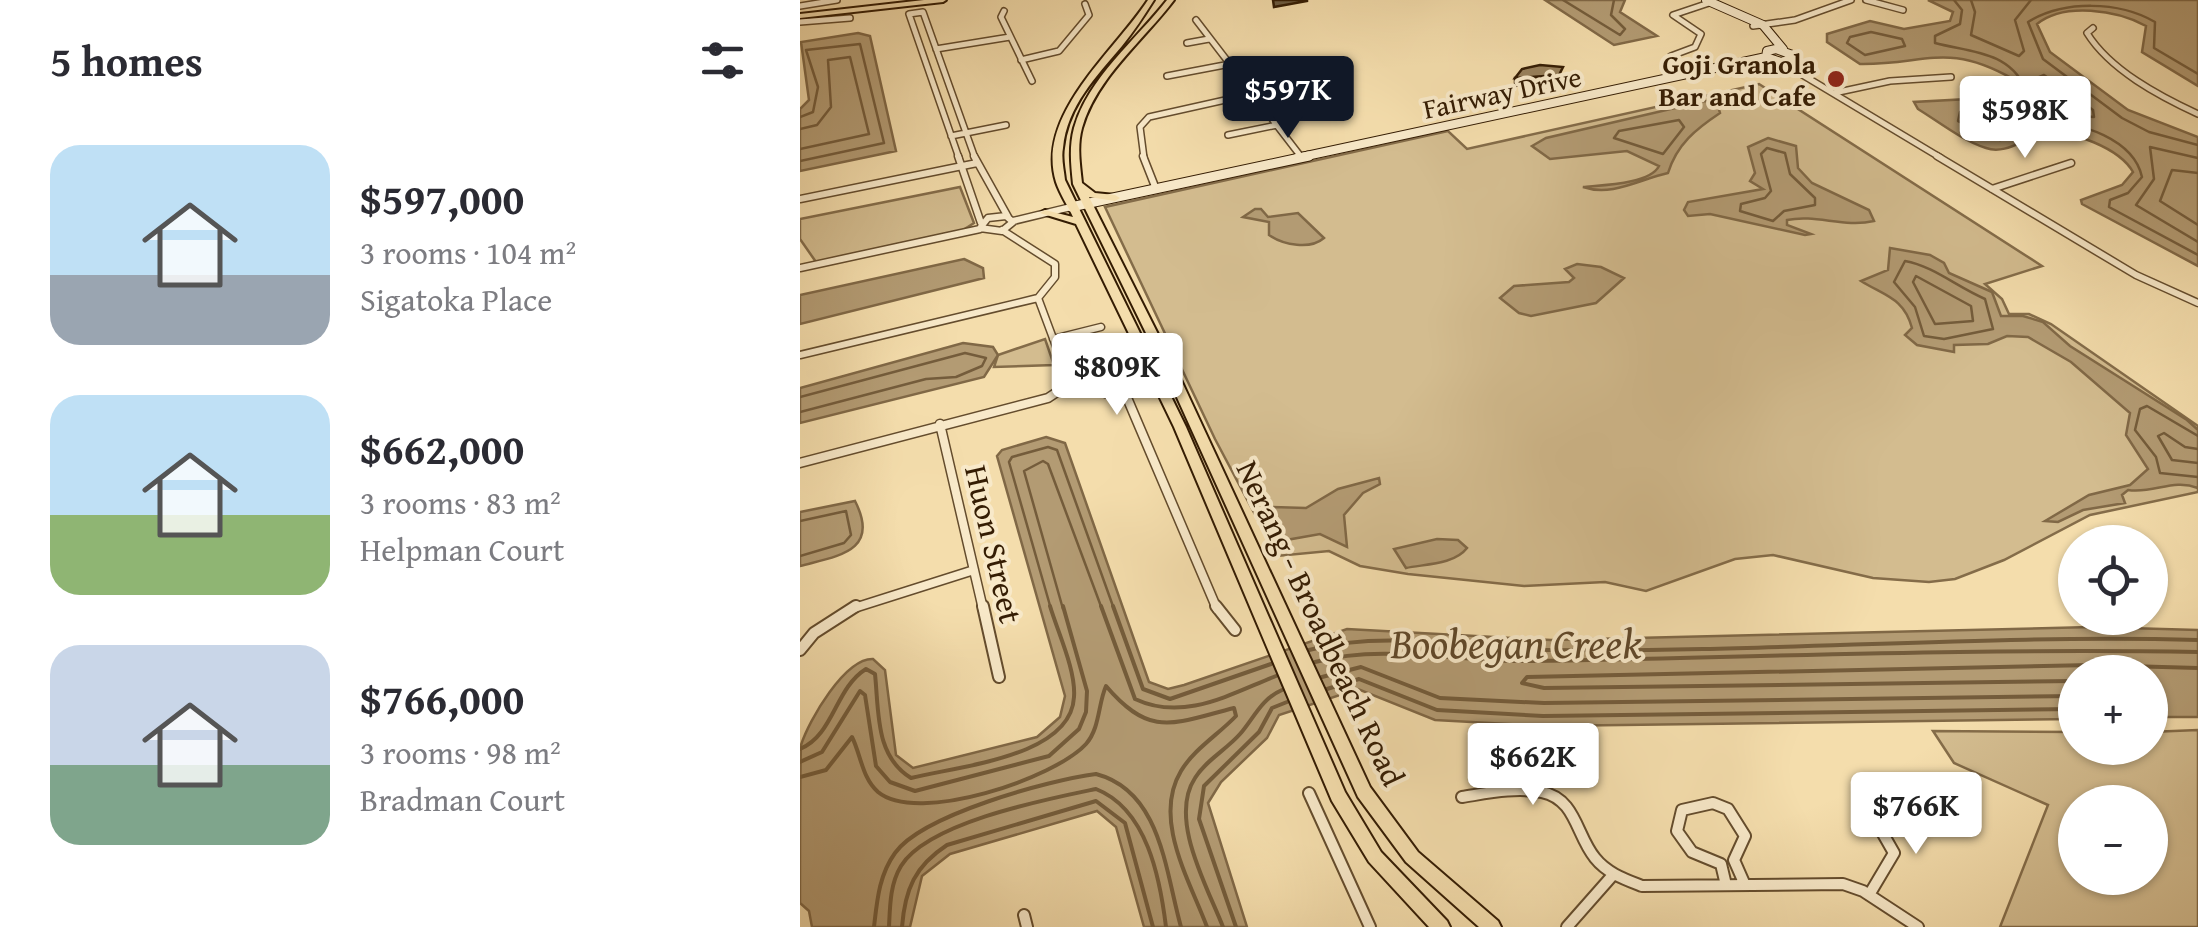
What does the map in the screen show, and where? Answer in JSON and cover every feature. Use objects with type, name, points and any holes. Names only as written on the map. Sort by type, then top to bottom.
[{"type":"main road","points":[[800,14],[900,0]]},
{"type":"main road","points":[[800,14],[943,0]]},
{"type":"main road","name":"Nerang - Broadbeach Road","points":[[1150,0],[1064,117],[1056,149],[1062,188],[1128,314],[1272,648],[1362,839],[1408,897],[1442,927]]},
{"type":"main road","points":[[1127,34],[1140,28],[1161,0]]},
{"type":"main road","name":"Nerang - Broadbeach Road","points":[[1171,0],[1084,107],[1073,148],[1078,184],[1176,382],[1364,792],[1397,840],[1424,870],[1492,927]]},
{"type":"main road","points":[[1078,184],[1092,195],[1115,198]]},
{"type":"main road","points":[[1045,213],[1056,204],[1062,188]]},
{"type":"main road","points":[[1045,213],[1074,214]]},
{"type":"street","points":[[800,14],[837,0]]},
{"type":"street","points":[[1696,0],[1762,25],[1783,49],[1797,54],[1794,65]]},
{"type":"street","points":[[1753,26],[1796,20],[1851,0]]},
{"type":"street","points":[[1866,0],[1902,10]]},
{"type":"street","points":[[1670,56],[1695,47],[1701,34],[1673,15],[1708,2],[1753,26],[1768,54],[1780,62],[1794,65],[2136,275],[2198,303]]},
{"type":"street","points":[[1021,60],[1064,47],[1088,15],[1085,4]]},
{"type":"street","points":[[981,226],[909,14],[914,11],[922,12],[977,163],[1010,219]]},
{"type":"street","points":[[1004,11],[1001,17],[1032,81]]},
{"type":"street","points":[[800,14],[850,18]]},
{"type":"street","points":[[1196,20],[1302,158]]},
{"type":"street","points":[[2094,28],[2086,33],[2097,52],[2167,100],[2198,114]]},
{"type":"street","points":[[922,52],[1010,36]]},
{"type":"street","points":[[1188,43],[1210,39]]},
{"type":"street","name":"Fairway Drive","points":[[1074,214],[1088,204],[1783,49]]},
{"type":"street","points":[[1167,76],[1230,64]]},
{"type":"street","points":[[1834,93],[1890,81],[1951,77]]},
{"type":"street","points":[[1156,189],[1141,149],[1140,127],[1149,118],[1252,94]]},
{"type":"street","points":[[951,136],[1006,125]]},
{"type":"street","points":[[1228,135],[1276,125]]},
{"type":"street","points":[[800,199],[977,163]]},
{"type":"street","points":[[1992,188],[2070,163]]},
{"type":"street","points":[[800,268],[1045,213]]},
{"type":"street","points":[[1002,230],[1010,219]]},
{"type":"street","points":[[800,354],[1038,298],[1055,277],[1055,264],[1002,230],[981,226]]},
{"type":"street","points":[[1038,298],[1066,374],[1128,400],[1220,614],[1235,630]]},
{"type":"street","points":[[1052,339],[1101,327]]},
{"type":"street","points":[[800,463],[1048,398],[1074,380]]},
{"type":"street","name":"Huon Street","points":[[940,424],[1000,677]]},
{"type":"street","points":[[800,650],[810,634],[831,619],[974,570]]},
{"type":"street","points":[[1462,796],[1509,786],[1557,793],[1572,809],[1576,826],[1612,876],[1642,886],[1843,884],[1869,894],[1918,927]]},
{"type":"street","points":[[1308,793],[1370,927]]},
{"type":"street","points":[[1726,885],[1721,864],[1692,852],[1677,831],[1682,810],[1699,801],[1721,803],[1737,814],[1745,836],[1734,860],[1745,885]]},
{"type":"street","points":[[1869,894],[1896,856],[1896,846],[1874,820]]},
{"type":"street","points":[[1567,927],[1612,876]]},
{"type":"shaded area","points":[[1759,84],[2042,266],[1985,284],[2002,299],[2009,314],[2029,314],[2051,324],[2198,426],[2198,492],[2058,525],[2058,532],[2004,560],[1955,579],[1929,582],[1873,578],[1773,555],[1735,559],[1646,591],[1605,582],[1524,586],[1408,574],[1360,566],[1329,551],[1277,556],[1215,439],[1105,207],[1448,131],[1467,149]]},
{"type":"shaded area","points":[[960,187],[974,223],[963,230],[816,262],[800,239],[800,219]]},
{"type":"shaded area","points":[[1045,339],[1054,365],[994,367],[998,355]]},
{"type":"shaded area","points":[[2198,730],[2198,927],[2000,927],[2048,805],[1954,763],[1933,731],[2058,732],[2058,765],[2168,765],[2168,731]]},
{"type":"water","points":[[1545,0],[1625,0],[1620,12],[1657,36],[1614,45]]},
{"type":"water","points":[[1928,0],[2198,0],[2198,86],[2142,52],[2146,26],[2134,20],[2076,11],[2048,17],[2037,24],[2050,52],[2128,110],[2198,137],[2198,266],[2082,204],[2081,200],[2122,185],[2133,172],[2107,149],[2056,133],[1993,150],[1951,131],[1918,109],[1914,102],[2006,97],[2015,89],[2013,79],[1990,67],[1953,58],[1860,64],[1827,42],[1827,34],[1870,21],[1904,29],[1950,21],[1953,12]]},
{"type":"water","points":[[858,33],[870,36],[896,151],[800,171],[800,109],[809,100],[801,42]]},
{"type":"water","points":[[1705,101],[1717,103],[1720,113],[1688,138],[1668,173],[1626,186],[1605,190],[1583,187],[1636,180],[1659,166],[1627,151],[1550,159],[1532,146],[1546,138]]},
{"type":"water","points":[[1768,138],[1796,146],[1798,168],[1812,183],[1869,210],[1874,221],[1787,220],[1787,225],[1811,234],[1805,235],[1710,214],[1688,216],[1684,210],[1688,202],[1763,189],[1750,181],[1755,173],[1748,147]]},
{"type":"water","points":[[1261,209],[1268,217],[1298,213],[1324,238],[1304,245],[1282,241],[1269,235],[1269,222],[1243,217]]},
{"type":"water","points":[[1890,248],[1930,255],[1944,263],[1949,273],[1992,292],[2001,316],[2023,316],[2043,322],[2070,346],[2187,420],[2198,430],[2198,488],[2180,485],[2128,490],[2122,495],[2125,503],[2083,510],[2058,522],[2045,521],[2089,495],[2130,485],[2148,469],[2126,435],[2130,413],[2071,362],[2028,337],[2007,336],[1988,344],[1954,345],[1954,352],[1917,345],[1905,335],[1912,328],[1899,304],[1861,281],[1888,270]]},
{"type":"water","points":[[964,259],[983,268],[984,278],[800,324],[800,295]]},
{"type":"water","points":[[1577,264],[1601,267],[1624,278],[1596,303],[1531,316],[1519,313],[1500,298],[1514,286],[1569,282],[1574,278],[1565,269]]},
{"type":"water","points":[[963,343],[993,347],[998,355],[984,377],[800,423],[800,388]]},
{"type":"water","name":"Boobegan Creek","points":[[1046,437],[1065,443],[1149,682],[1168,689],[1347,629],[1551,640],[2058,628],[2058,635],[2168,635],[2168,629],[2198,630],[2198,717],[2168,717],[2168,655],[2058,655],[2058,719],[1543,726],[1435,720],[1358,689],[1279,715],[1267,738],[1221,782],[1208,803],[1247,927],[1144,927],[1116,827],[1097,811],[950,854],[922,876],[910,927],[812,927],[809,911],[800,903],[801,745],[820,707],[851,668],[873,659],[885,670],[896,755],[913,768],[1037,737],[1060,717],[1065,696],[997,456],[1002,450]]},
{"type":"water","points":[[1379,478],[1380,484],[1363,493],[1344,515],[1347,547],[1320,534],[1286,540],[1277,526],[1267,525],[1273,507],[1306,508],[1338,489]]},
{"type":"water","points":[[855,501],[862,518],[859,541],[841,554],[800,566],[800,512]]},
{"type":"water","points":[[1437,539],[1458,540],[1467,548],[1447,561],[1406,568],[1394,549]]},
{"type":"building","points":[[1540,65],[1563,67],[1559,75],[1515,78],[1522,69]]},
{"type":"place","name":"Goji Granola Bar and Cafe","points":[[1836,79]]}]
